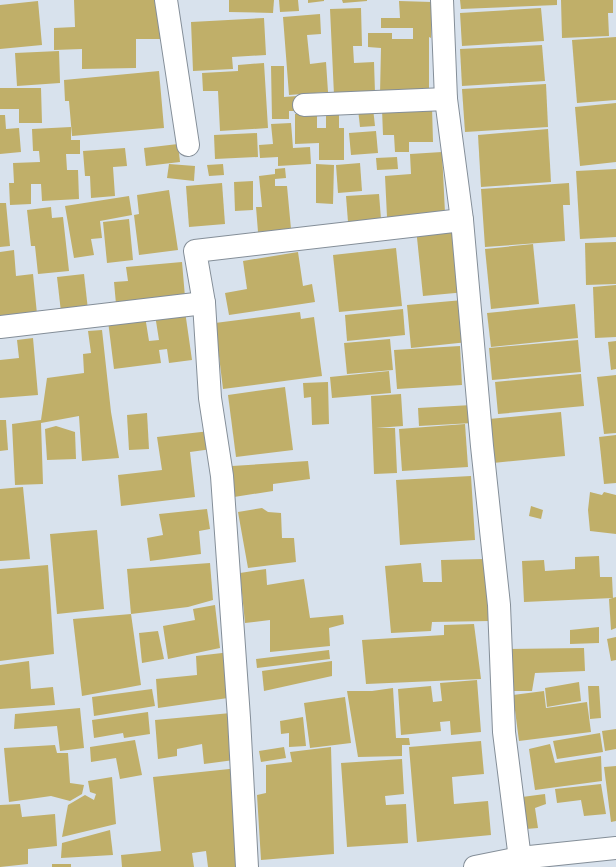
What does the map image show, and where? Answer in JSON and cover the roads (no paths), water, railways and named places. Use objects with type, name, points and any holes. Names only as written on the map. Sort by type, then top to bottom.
[{"type":"street","points":[[166,0],[188,146]]},
{"type":"street","points":[[442,0],[446,99],[462,220],[482,446],[499,605],[504,732],[521,863]]},
{"type":"street","points":[[304,105],[446,99]]},
{"type":"street","points":[[247,867],[239,718],[222,476],[210,398],[204,303],[195,251],[462,220]]},
{"type":"street","points":[[0,327],[204,303]]},
{"type":"street","points":[[475,867],[521,863],[616,848]]}]
